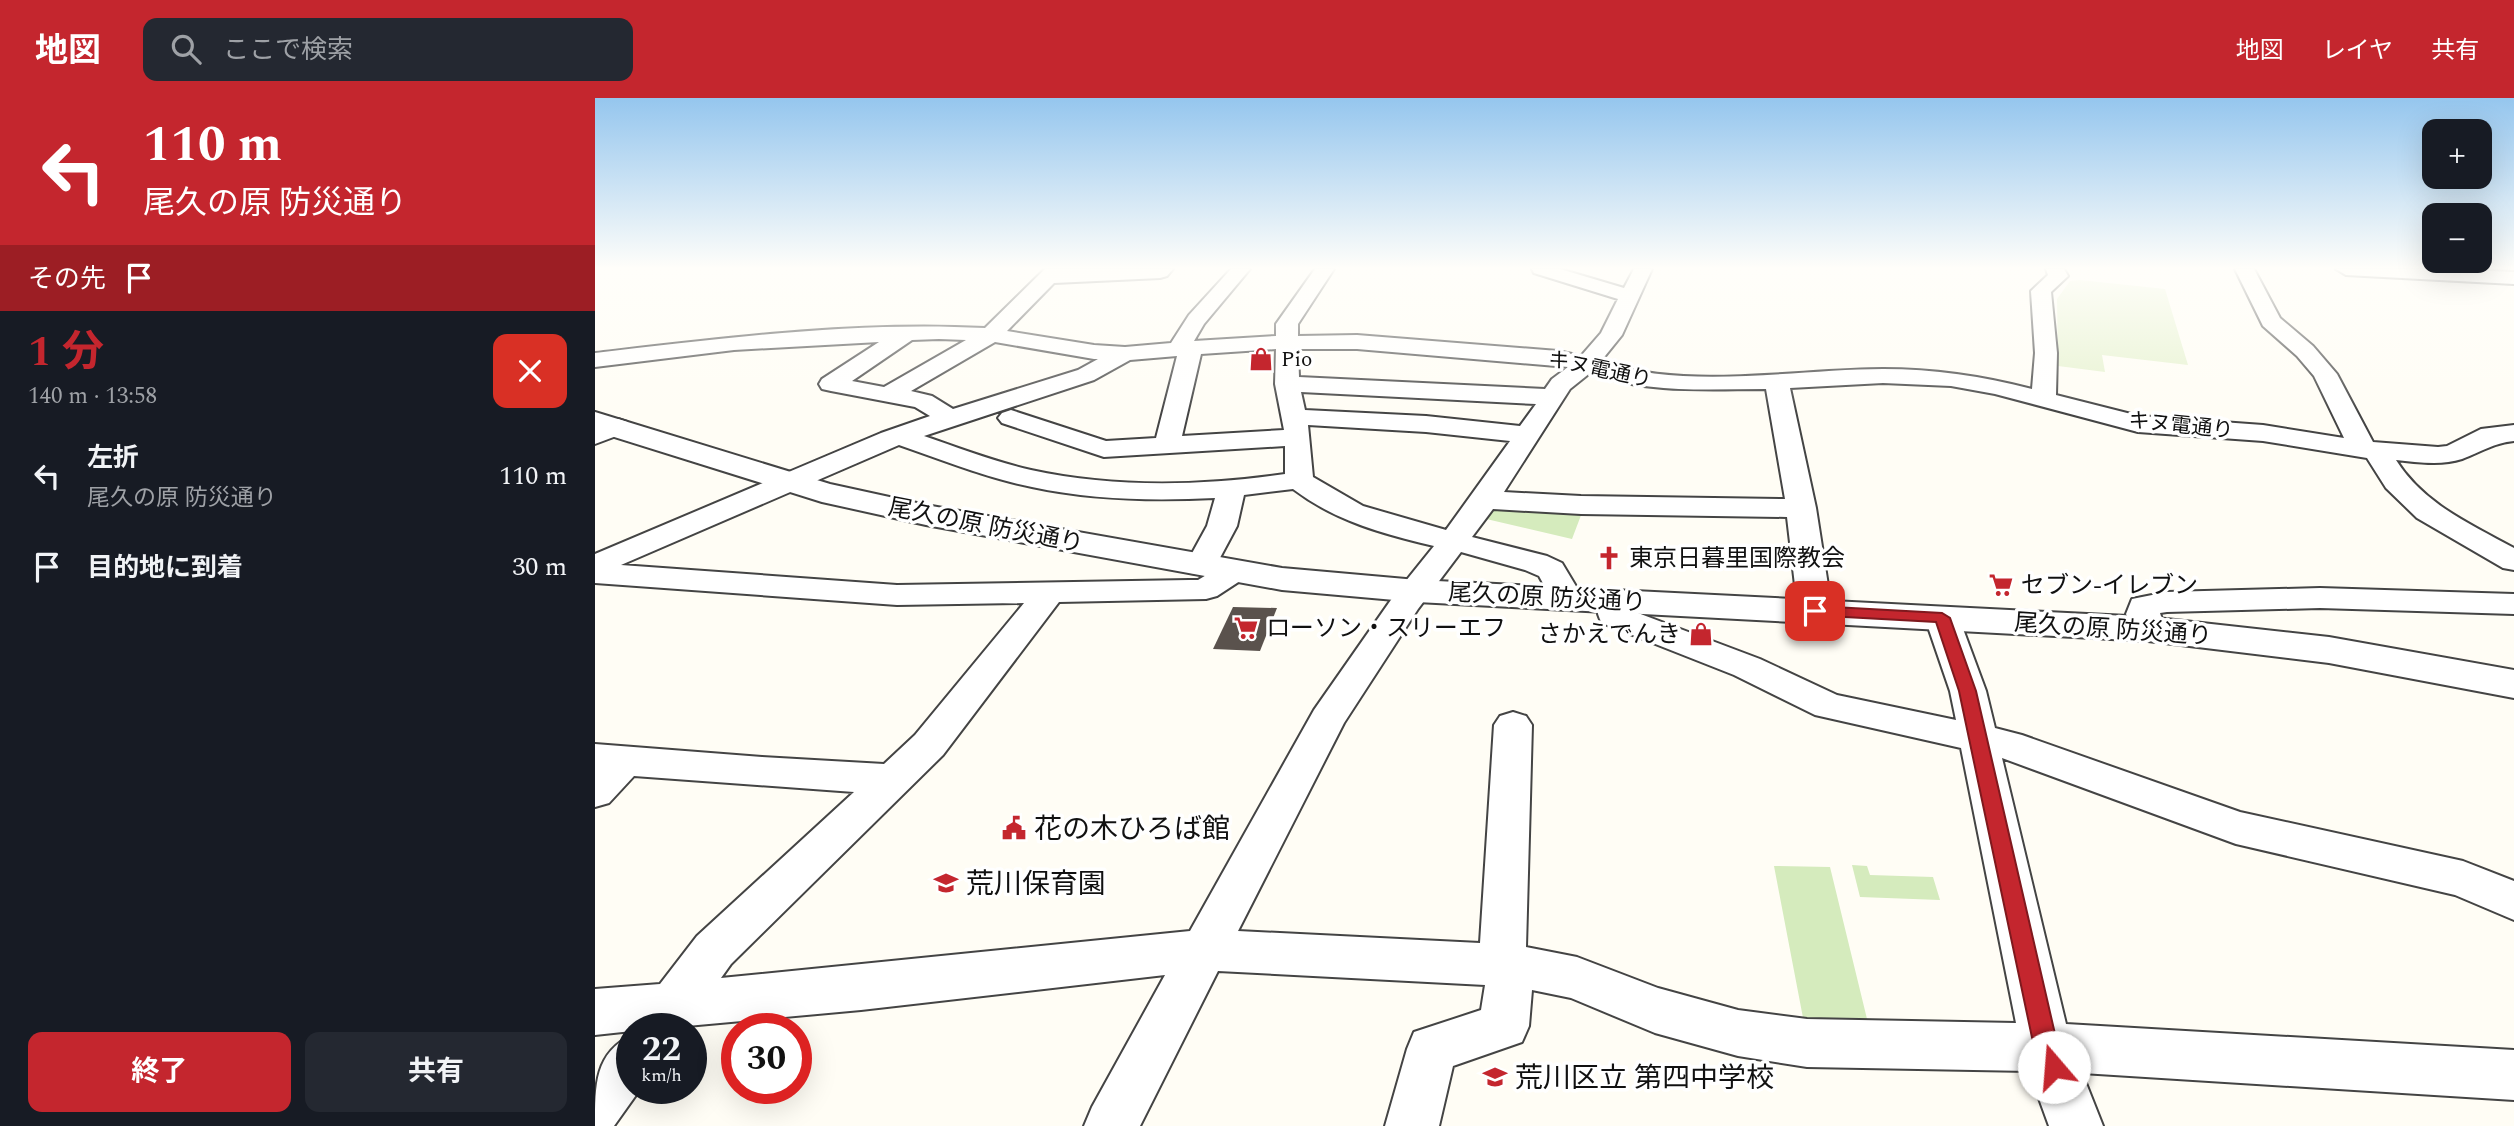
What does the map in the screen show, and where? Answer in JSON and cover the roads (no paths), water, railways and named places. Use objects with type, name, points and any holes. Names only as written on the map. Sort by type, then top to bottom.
[{"type":"street","points":[[889,394],[991,335],[1009,317]]},
{"type":"street","points":[[1167,446],[1186,347],[1181,340],[1200,317]]},
{"type":"street","points":[[1292,317],[1287,324],[1287,384],[1296,427],[1299,480]]},
{"type":"street","points":[[1111,1126],[1327,719],[1485,500],[1561,384],[1587,364],[1611,334],[1620,317]]},
{"type":"street","points":[[2043,399],[2046,353],[2044,317]]},
{"type":"street","points":[[2269,317],[2325,374],[2369,450],[2396,482],[2427,512],[2514,561]]},
{"type":"street","points":[[908,333],[831,384],[923,401],[950,418]]},
{"type":"street","name":"キヌ電通り","points":[[595,360],[734,343],[908,333],[991,335],[1094,352],[1125,354],[1186,347],[1357,342],[1558,358],[1587,364],[1625,378],[1667,382],[1930,377],[1997,387],[2138,424],[2263,433],[2369,450],[2438,455],[2453,453],[2490,435],[2514,433]]},
{"type":"street","points":[[595,565],[899,436],[1086,375],[1125,354]]},
{"type":"street","points":[[1777,382],[1801,508],[1815,611]]},
{"type":"street","points":[[1287,384],[1553,397]]},
{"type":"street","points":[[1011,418],[1104,449],[1167,446],[1296,427],[1426,424],[1527,435]]},
{"type":"street","name":"尾久の原 防災通り","points":[[603,428],[786,483],[926,515],[1216,569],[1417,591],[2148,629],[2329,649],[2514,684]]},
{"type":"street","points":[[899,436],[1031,479],[1059,485],[1145,489],[1233,487],[1299,480],[1321,498],[1359,517],[1536,563],[1551,570],[1567,598]]},
{"type":"street","points":[[595,573],[897,595],[1206,589],[1216,569],[1233,487]]},
{"type":"street","points":[[1485,500],[1581,505],[1801,508]]},
{"type":"street","points":[[668,1013],[714,950],[929,744],[1051,590]]},
{"type":"street","points":[[2148,629],[2143,614],[2144,606],[2167,603],[2320,597],[2514,604]]},
{"type":"street","points":[[1613,600],[1614,616],[1747,667],[1828,706],[2008,745],[2236,828],[2463,879],[2514,901]]},
{"type":"street","points":[[1942,618],[1968,691],[2046,1047],[2076,1126]]},
{"type":"street","points":[[1412,1126],[1432,1049],[1504,1026],[1513,725]]},
{"type":"street","points":[[595,792],[610,759],[762,772],[894,779]]},
{"type":"street","points":[[697,1013],[1206,950],[1507,966],[1551,971],[1577,978],[1655,1010],[1738,1033],[1807,1043],[2046,1047],[2514,1075]]},
{"type":"street","points":[[595,1012],[616,1014]]},
{"type":"street","points":[[595,1107],[616,1080]]},
{"type":"place","name":"Pio","points":[[1261,359]]},
{"type":"place","name":"東京日暮里国際教会","points":[[1609,558]]},
{"type":"place","name":"セブン-イレブン","points":[[2001,585]]},
{"type":"place","name":"ローソン・スリーエフ","points":[[1246,628]]},
{"type":"place","name":"さかえでんき","points":[[1701,634]]},
{"type":"place","name":"花の木ひろば館","points":[[1014,828]]},
{"type":"place","name":"荒川保育園","points":[[946,883]]},
{"type":"place","name":"荒川区立 第四中学校","points":[[1495,1077]]}]
